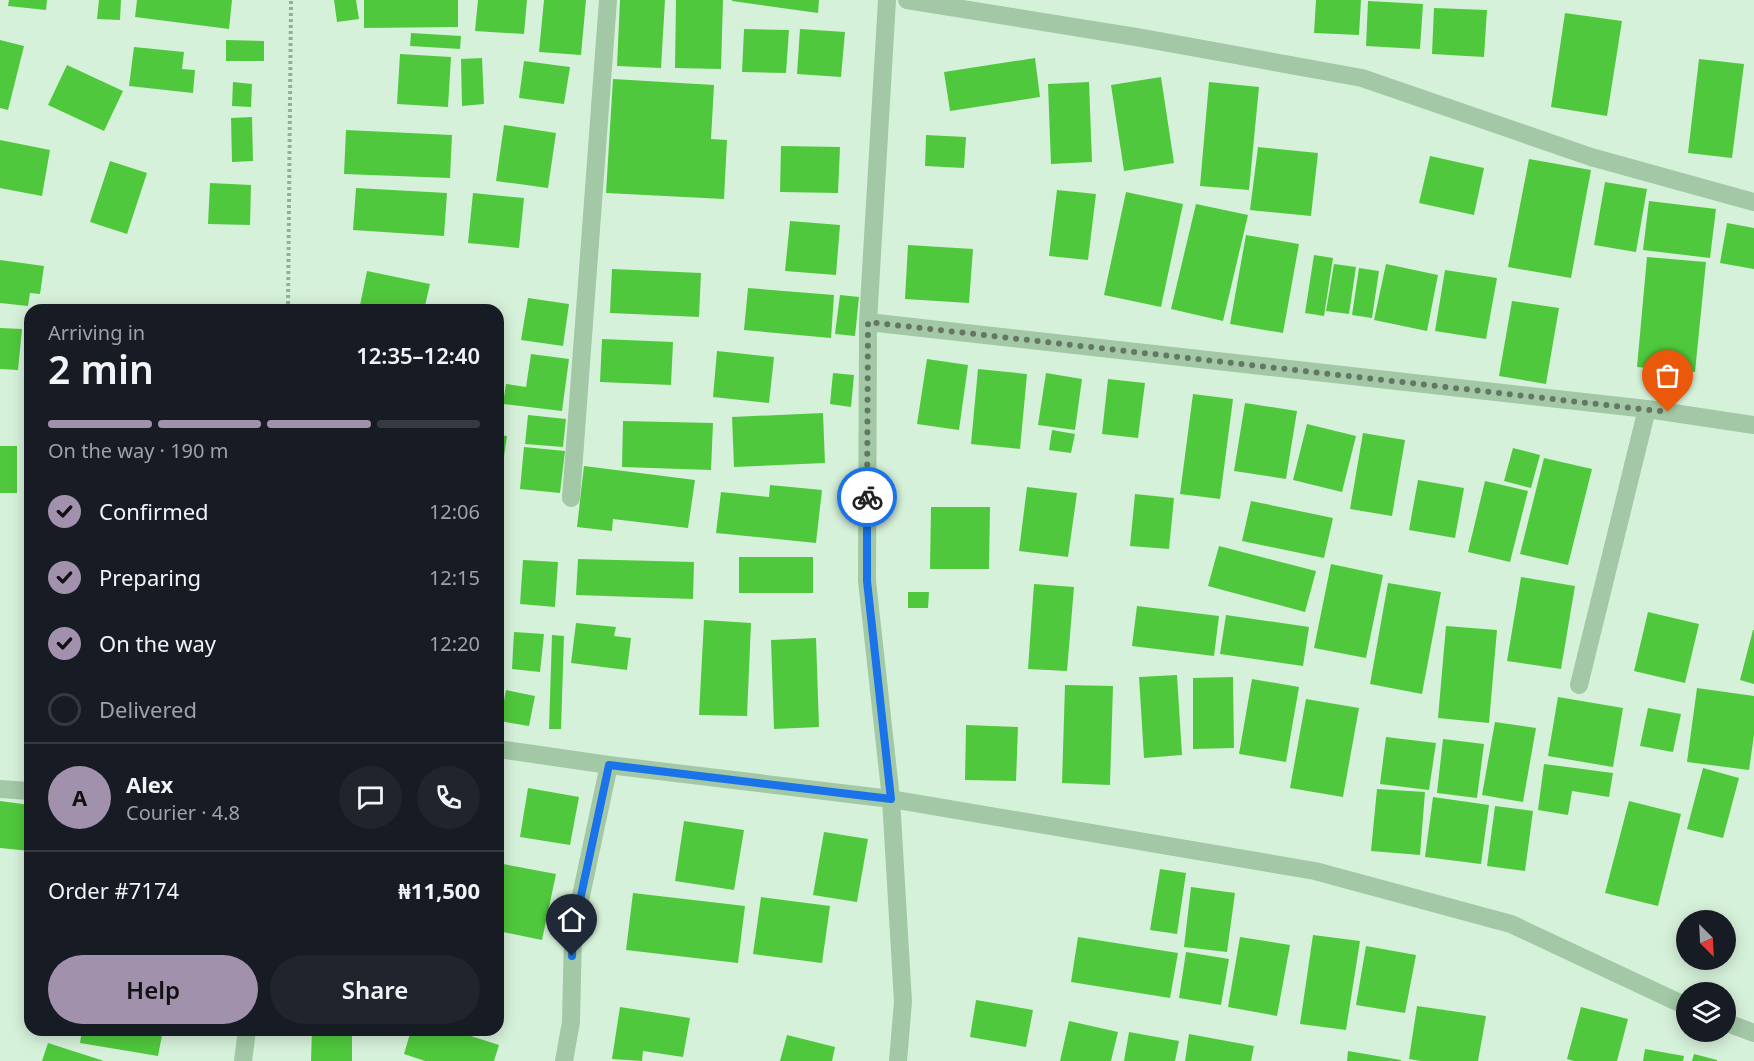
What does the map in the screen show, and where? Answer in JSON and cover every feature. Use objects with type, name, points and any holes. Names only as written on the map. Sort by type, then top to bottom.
[{"type":"street","points":[[571,498],[609,0]]},
{"type":"street","points":[[887,0],[868,322],[867,581],[891,799],[903,1002],[898,1061]]},
{"type":"street","points":[[907,0],[1142,38],[1362,78],[1591,157],[1754,202]]},
{"type":"street","points":[[868,322],[1647,409],[1754,425]]},
{"type":"street","points":[[1579,685],[1647,409]]},
{"type":"street","points":[[504,750],[891,799],[1314,871],[1510,924],[1676,1001]]},
{"type":"street","points":[[564,1061],[571,1022],[573,933],[609,765]]},
{"type":"street","points":[[0,789],[24,791]]},
{"type":"street","points":[[1736,1026],[1754,1033]]},
{"type":"street","points":[[243,1061],[246,1036]]},
{"type":"path","points":[[288,304],[291,0]]},
{"type":"building","points":[[9,0],[47,0],[46,10],[8,6]]},
{"type":"building","points":[[99,0],[121,0],[120,20],[97,19]]},
{"type":"building","points":[[137,0],[232,0],[229,29],[135,17]]},
{"type":"building","points":[[334,0],[356,0],[359,19],[337,22]]},
{"type":"building","points":[[364,0],[458,0],[458,27],[364,28]]},
{"type":"building","points":[[478,0],[527,0],[524,34],[475,31]]},
{"type":"building","points":[[544,0],[586,0],[581,55],[539,52]]},
{"type":"building","points":[[620,0],[665,0],[661,68],[617,66]]},
{"type":"building","points":[[676,0],[723,0],[721,69],[675,68]]},
{"type":"building","points":[[732,0],[819,0],[818,13]]},
{"type":"building","points":[[1316,0],[1361,0],[1359,35],[1314,33]]},
{"type":"building","points":[[1368,1],[1423,4],[1420,49],[1366,46]]},
{"type":"building","points":[[1434,8],[1487,10],[1484,57],[1432,54]]},
{"type":"building","points":[[1565,13],[1622,21],[1607,116],[1551,107]]},
{"type":"building","points":[[744,29],[789,30],[786,73],[742,72]]},
{"type":"building","points":[[800,29],[845,32],[841,77],[797,74]]},
{"type":"building","points":[[411,33],[461,36],[460,49],[410,46]]},
{"type":"building","points":[[0,40],[24,46],[8,110],[0,108]]},
{"type":"building","points":[[226,40],[264,41],[264,61],[226,61]]},
{"type":"building","points":[[134,47],[184,52],[182,69],[195,70],[193,93],[129,86]]},
{"type":"building","points":[[400,54],[451,57],[448,107],[397,104]]},
{"type":"building","points":[[482,58],[484,104],[462,106],[461,59]]},
{"type":"building","points":[[1035,58],[1040,97],[950,111],[944,72]]},
{"type":"building","points":[[1699,59],[1744,64],[1732,158],[1688,153]]},
{"type":"building","points":[[524,61],[570,67],[564,104],[519,98]]},
{"type":"building","points":[[67,65],[123,91],[104,131],[48,105]]},
{"type":"building","points":[[1161,77],[1174,163],[1124,171],[1111,85]]},
{"type":"building","points":[[613,79],[714,85],[711,139],[727,140],[724,199],[606,193]]},
{"type":"building","points":[[233,82],[252,84],[251,107],[232,106]]},
{"type":"building","points":[[1089,82],[1092,162],[1051,164],[1048,84]]},
{"type":"building","points":[[1209,82],[1259,87],[1249,190],[1200,186]]},
{"type":"building","points":[[252,117],[253,161],[232,162],[231,118]]},
{"type":"building","points":[[504,125],[556,133],[548,188],[496,181]]},
{"type":"building","points":[[346,130],[452,135],[450,178],[344,174]]},
{"type":"building","points":[[926,135],[966,137],[964,168],[925,166]]},
{"type":"building","points":[[0,140],[50,150],[42,196],[0,188]]},
{"type":"building","points":[[781,146],[840,147],[838,193],[780,192]]},
{"type":"building","points":[[1258,147],[1318,153],[1311,216],[1250,210]]},
{"type":"building","points":[[1430,156],[1484,168],[1474,215],[1419,203]]},
{"type":"building","points":[[1529,159],[1591,170],[1571,278],[1508,267]]},
{"type":"building","points":[[110,161],[147,173],[127,234],[90,222]]},
{"type":"building","points":[[1605,182],[1647,189],[1636,252],[1594,245]]},
{"type":"building","points":[[210,183],[251,185],[250,225],[208,224]]},
{"type":"building","points":[[356,188],[447,193],[444,236],[353,230]]},
{"type":"building","points":[[1057,190],[1096,194],[1088,260],[1049,256]]},
{"type":"building","points":[[1126,192],[1183,204],[1161,307],[1104,295]]},
{"type":"building","points":[[473,193],[524,198],[519,248],[468,243]]},
{"type":"building","points":[[1649,201],[1716,209],[1710,258],[1643,250]]},
{"type":"building","points":[[1196,204],[1248,215],[1223,321],[1171,309]]},
{"type":"building","points":[[790,221],[840,225],[836,275],[785,271]]},
{"type":"building","points":[[1727,223],[1754,228],[1754,269],[1720,263]]},
{"type":"building","points":[[1246,235],[1299,244],[1283,333],[1230,324]]},
{"type":"building","points":[[908,245],[973,249],[969,303],[905,299]]},
{"type":"building","points":[[1314,255],[1333,258],[1324,316],[1305,313]]},
{"type":"building","points":[[1647,257],[1706,262],[1695,372],[1637,367]]},
{"type":"building","points":[[0,260],[44,266],[40,294],[30,293],[28,304],[0,303]]},
{"type":"building","points":[[1334,264],[1356,267],[1349,314],[1326,311]]},
{"type":"building","points":[[1386,264],[1438,275],[1427,331],[1374,320]]},
{"type":"building","points":[[1359,268],[1379,271],[1372,318],[1352,315]]},
{"type":"building","points":[[612,269],[701,273],[699,317],[610,313]]},
{"type":"building","points":[[1445,270],[1497,278],[1486,339],[1435,331]]},
{"type":"building","points":[[367,271],[430,284],[425,304],[360,304]]},
{"type":"building","points":[[748,288],[834,295],[831,338],[744,330]]},
{"type":"building","points":[[840,295],[859,297],[855,336],[835,334]]},
{"type":"building","points":[[528,298],[569,304],[563,346],[521,340]]},
{"type":"building","points":[[1512,301],[1559,308],[1546,384],[1499,376]]},
{"type":"building","points":[[0,328],[22,329],[18,370],[0,369]]},
{"type":"building","points":[[602,339],[673,342],[671,385],[600,382]]},
{"type":"building","points":[[717,351],[774,357],[769,403],[713,397]]},
{"type":"building","points":[[531,354],[569,359],[562,411],[504,404],[506,384],[526,387]]},
{"type":"building","points":[[927,359],[968,365],[959,430],[917,424]]},
{"type":"building","points":[[978,369],[1027,374],[1020,449],[971,444]]},
{"type":"building","points":[[833,373],[854,375],[851,407],[830,404]]},
{"type":"building","points":[[1046,373],[1082,379],[1075,430],[1038,425]]},
{"type":"building","points":[[1108,379],[1145,383],[1138,438],[1102,434]]},
{"type":"building","points":[[1193,394],[1233,399],[1220,499],[1180,494]]},
{"type":"building","points":[[1245,403],[1297,411],[1286,479],[1234,471]]},
{"type":"building","points":[[823,413],[825,463],[734,467],[732,417]]},
{"type":"building","points":[[528,415],[566,419],[563,447],[525,444]]},
{"type":"building","points":[[623,421],[713,423],[711,470],[622,467]]},
{"type":"building","points":[[1307,424],[1356,436],[1342,492],[1293,480]]},
{"type":"building","points":[[1052,430],[1075,434],[1071,453],[1049,450]]},
{"type":"building","points":[[1363,433],[1405,440],[1392,516],[1350,509]]},
{"type":"building","points":[[504,436],[507,436],[504,456]]},
{"type":"building","points":[[0,446],[17,446],[17,493],[0,493]]},
{"type":"building","points":[[524,447],[565,451],[560,493],[520,489]]},
{"type":"building","points":[[1513,448],[1540,455],[1531,488],[1504,481]]},
{"type":"building","points":[[1544,458],[1592,469],[1568,565],[1520,554]]},
{"type":"building","points":[[584,466],[695,480],[688,528],[613,519],[612,531],[577,527]]},
{"type":"building","points":[[1418,480],[1464,488],[1455,538],[1409,530]]},
{"type":"building","points":[[1485,481],[1528,491],[1510,562],[1468,552]]},
{"type":"building","points":[[770,485],[822,490],[816,543],[716,533],[721,492],[769,497]]},
{"type":"building","points":[[1027,487],[1077,493],[1068,557],[1019,551]]},
{"type":"building","points":[[1135,494],[1174,498],[1169,549],[1130,546]]},
{"type":"building","points":[[1251,501],[1333,518],[1324,558],[1242,541]]},
{"type":"building","points":[[931,507],[990,507],[989,569],[930,569]]},
{"type":"building","points":[[1219,546],[1316,571],[1305,612],[1208,586]]},
{"type":"building","points":[[739,557],[813,557],[813,593],[739,593]]},
{"type":"building","points":[[578,559],[694,562],[693,599],[576,595]]},
{"type":"building","points":[[523,560],[558,562],[555,607],[520,604]]},
{"type":"building","points":[[1331,564],[1383,575],[1366,658],[1314,648]]},
{"type":"building","points":[[1521,577],[1575,586],[1561,669],[1507,661]]},
{"type":"building","points":[[1388,583],[1441,592],[1422,694],[1370,684]]},
{"type":"building","points":[[1034,584],[1074,587],[1067,671],[1028,669]]},
{"type":"building","points":[[908,592],[929,592],[928,608],[908,608]]},
{"type":"building","points":[[1137,606],[1219,616],[1214,656],[1132,646]]},
{"type":"building","points":[[1648,612],[1699,624],[1685,683],[1634,671]]},
{"type":"building","points":[[1226,615],[1309,627],[1303,666],[1220,654]]},
{"type":"building","points":[[704,620],[751,623],[747,716],[699,715]]},
{"type":"building","points":[[576,623],[616,627],[614,636],[631,638],[627,670],[571,663]]},
{"type":"building","points":[[1446,626],[1497,630],[1489,723],[1438,718]]},
{"type":"building","points":[[1754,630],[1754,684],[1740,680]]},
{"type":"building","points":[[514,632],[544,634],[540,672],[512,669]]},
{"type":"building","points":[[552,635],[564,636],[561,729],[549,729]]},
{"type":"building","points":[[816,638],[819,727],[774,729],[771,640]]},
{"type":"building","points":[[1177,675],[1182,755],[1144,758],[1139,677]]},
{"type":"building","points":[[1233,677],[1234,748],[1193,749],[1193,678]]},
{"type":"building","points":[[1252,679],[1299,687],[1286,762],[1239,754]]},
{"type":"building","points":[[1065,685],[1113,686],[1110,785],[1062,783]]},
{"type":"building","points":[[1697,688],[1754,696],[1754,735],[1749,770],[1687,762]]},
{"type":"building","points":[[506,690],[535,696],[529,726],[504,722]]},
{"type":"building","points":[[1558,697],[1623,708],[1613,767],[1548,756]]},
{"type":"building","points":[[1306,699],[1359,708],[1343,797],[1290,788]]},
{"type":"building","points":[[1648,708],[1681,714],[1673,752],[1640,746]]},
{"type":"building","points":[[1495,722],[1536,728],[1523,802],[1482,795]]},
{"type":"building","points":[[966,725],[1018,727],[1016,781],[965,780]]},
{"type":"building","points":[[1386,737],[1436,743],[1429,790],[1380,784]]},
{"type":"building","points":[[1443,739],[1484,744],[1477,798],[1437,793]]},
{"type":"building","points":[[1544,764],[1613,773],[1609,797],[1572,791],[1568,815],[1538,810]]},
{"type":"building","points":[[1703,768],[1739,778],[1723,838],[1687,829]]},
{"type":"building","points":[[528,788],[579,797],[570,845],[520,837]]},
{"type":"building","points":[[1377,789],[1425,792],[1420,855],[1371,851]]},
{"type":"building","points":[[1433,797],[1489,805],[1481,864],[1425,857]]},
{"type":"building","points":[[0,801],[24,804],[24,850],[0,848]]},
{"type":"building","points":[[1629,801],[1681,814],[1658,906],[1605,893]]},
{"type":"building","points":[[1495,806],[1533,811],[1525,871],[1487,866]]},
{"type":"building","points":[[684,821],[744,830],[734,890],[675,881]]},
{"type":"building","points":[[824,832],[868,839],[857,902],[813,895]]},
{"type":"building","points":[[504,864],[556,874],[542,940],[504,932]]},
{"type":"building","points":[[1160,869],[1186,873],[1177,934],[1150,930]]},
{"type":"building","points":[[1191,887],[1235,893],[1227,952],[1184,947]]},
{"type":"building","points":[[633,893],[745,906],[738,963],[626,950]]},
{"type":"building","points":[[761,897],[830,906],[822,963],[753,954]]},
{"type":"building","points":[[1313,935],[1360,941],[1346,1030],[1300,1024]]},
{"type":"building","points":[[1078,937],[1178,953],[1170,998],[1071,982]]},
{"type":"building","points":[[1240,937],[1290,945],[1277,1016],[1228,1007]]},
{"type":"building","points":[[1366,946],[1416,955],[1405,1013],[1356,1005]]},
{"type":"building","points":[[1186,952],[1229,959],[1221,1005],[1179,998]]},
{"type":"building","points":[[976,1000],[1033,1010],[1026,1047],[970,1037]]},
{"type":"building","points":[[1417,1006],[1486,1016],[1478,1061],[1409,1059]]},
{"type":"building","points":[[620,1007],[690,1018],[683,1057],[643,1051],[642,1061],[612,1059]]},
{"type":"building","points":[[1581,1007],[1628,1019],[1617,1061],[1567,1059]]},
{"type":"building","points":[[1069,1021],[1118,1032],[1111,1061],[1060,1061]]},
{"type":"building","points":[[1129,1032],[1179,1041],[1175,1061],[1124,1061]]},
{"type":"building","points":[[1189,1034],[1254,1046],[1251,1061],[1185,1061]]},
{"type":"building","points":[[787,1035],[835,1047],[832,1061],[780,1061]]},
{"type":"building","points":[[81,1036],[162,1036],[158,1056],[80,1043]]},
{"type":"building","points":[[312,1036],[352,1036],[352,1061],[311,1061]]},
{"type":"building","points":[[409,1036],[471,1036],[499,1045],[494,1061],[425,1061],[404,1054]]},
{"type":"building","points":[[48,1043],[104,1061],[42,1061]]},
{"type":"building","points":[[1645,1049],[1684,1056],[1683,1061],[1643,1061]]},
{"type":"building","points":[[1348,1051],[1401,1060],[1401,1061],[1347,1061]]},
{"type":"building","points":[[1694,1054],[1717,1060],[1717,1061],[1692,1061]]},
{"type":"way so far","points":[[867,497],[868,322],[1668,412]]},
{"type":"route","points":[[572,956],[573,933],[609,765],[891,799],[867,581],[867,497]]}]
